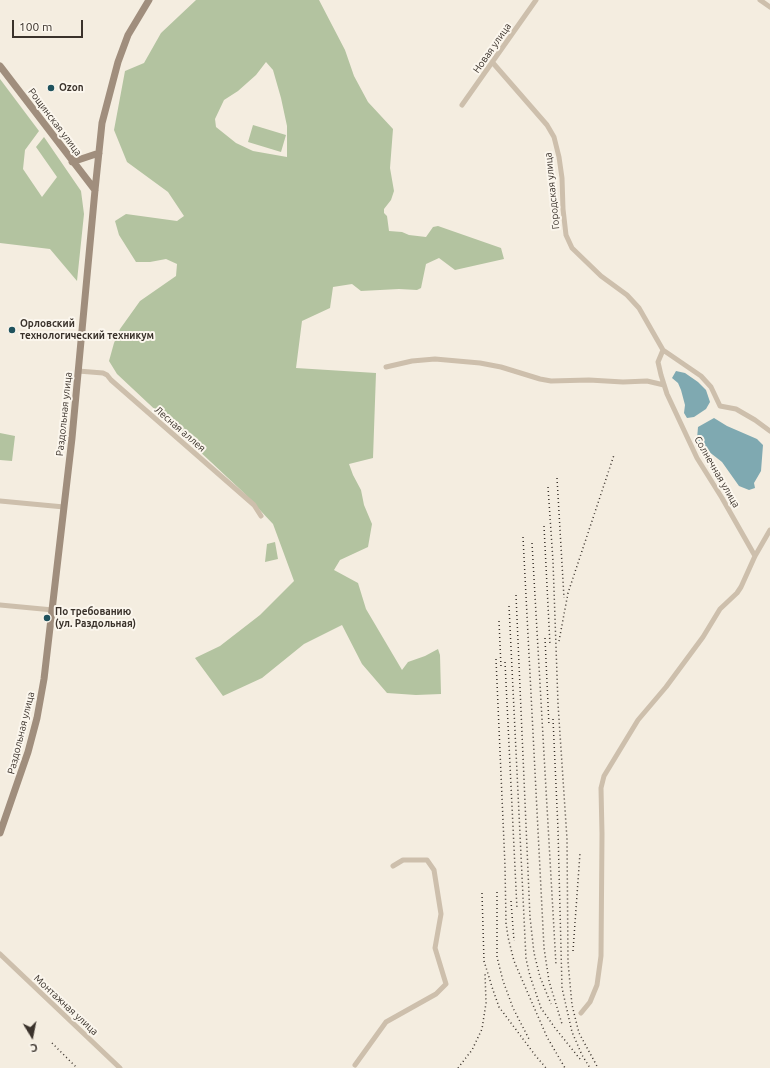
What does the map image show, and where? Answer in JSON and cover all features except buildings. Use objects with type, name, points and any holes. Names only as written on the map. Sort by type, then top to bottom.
[{"type":"main road","name":"Раздольная улица","points":[[0,833],[24,768],[37,718],[44,679],[64,507],[94,190],[103,117],[118,62],[128,35],[149,0]]},
{"type":"main road","name":"Рощинская улица","points":[[0,66],[94,190]]},
{"type":"main road","points":[[72,162],[99,153]]},
{"type":"street","name":"Новая улица","points":[[462,105],[536,0]]},
{"type":"street","points":[[760,0],[770,7]]},
{"type":"street","name":"Городская улица","points":[[492,63],[548,125],[554,137],[562,178],[566,235],[572,248],[601,276],[627,294],[639,308],[663,350]]},
{"type":"street","points":[[663,350],[700,376],[711,388],[720,406],[736,409],[770,431]]},
{"type":"street","name":"Солнечная улица","points":[[663,350],[658,362],[664,385],[697,458],[755,556]]},
{"type":"street","points":[[386,368],[412,361],[435,359],[501,367],[540,379],[562,381],[647,381],[664,385]]},
{"type":"street","name":"Лесная аллея","points":[[78,371],[102,373],[107,375],[116,385],[254,505],[261,516]]},
{"type":"street","points":[[0,501],[64,507]]},
{"type":"street","points":[[581,1013],[590,1002],[597,985],[601,956],[601,788],[604,776],[638,720],[666,687],[703,637],[720,609],[737,593],[755,556],[770,530]]},
{"type":"street","points":[[0,605],[53,610]]},
{"type":"street","points":[[356,1064],[386,1022],[436,994],[446,984],[435,948],[441,914],[434,870],[427,860],[403,860],[393,866]]},
{"type":"street","name":"Монтажная улица","points":[[0,954],[120,1068]]},
{"type":"green space","points":[[196,0],[319,0],[345,50],[354,76],[368,102],[393,129],[390,168],[394,191],[391,200],[384,209],[384,213],[387,216],[389,231],[426,237],[433,227],[438,226],[501,248],[504,259],[455,270],[439,258],[426,264],[421,288],[417,290],[399,289],[361,291],[352,284],[333,287],[330,308],[302,321],[296,368],[376,373],[373,458],[349,464],[361,490],[364,505],[372,524],[368,547],[340,560],[334,570],[358,583],[366,609],[402,670],[408,662],[425,656],[438,649],[440,655],[441,694],[416,695],[387,693],[362,664],[342,625],[304,644],[262,678],[223,696],[195,658],[220,646],[260,615],[294,581],[273,524],[243,492],[117,374],[109,361],[120,329],[140,301],[176,276],[177,264],[166,259],[150,262],[136,262],[119,235],[115,221],[126,214],[177,221],[184,216],[168,192],[127,162],[114,130],[125,71],[144,63],[161,33]],"holes":[[[266,62],[273,70],[287,126],[287,157],[253,151],[236,143],[216,127],[215,119],[224,100],[238,91],[256,75]]]},
{"type":"green space","points":[[0,79],[39,131],[25,150],[23,169],[42,197],[57,177],[36,147],[44,137],[81,191],[84,214],[77,281],[50,249],[0,243]]},
{"type":"green space","points":[[253,125],[286,135],[281,152],[248,142]]},
{"type":"green space","points":[[0,433],[15,436],[12,461],[0,460]]},
{"type":"green space","points":[[275,542],[278,559],[265,562],[267,544]]},
{"type":"water","points":[[676,371],[685,373],[706,390],[710,402],[706,409],[694,417],[687,418],[684,413],[685,405],[681,390],[678,383],[672,378]]},
{"type":"water","points":[[714,418],[727,426],[757,439],[763,445],[761,471],[754,483],[755,488],[749,490],[739,486],[722,462],[708,451],[697,439],[698,427]]},
{"type":"railway","points":[[559,641],[568,593],[614,455]]},
{"type":"railway","points":[[557,478],[564,598]]},
{"type":"railway","points":[[548,487],[553,561],[558,704],[567,839],[568,962],[572,1005],[579,1033],[598,1068]]},
{"type":"railway","points":[[544,526],[550,645]]},
{"type":"railway","points":[[523,537],[544,948],[549,981],[562,1024]]},
{"type":"railway","points":[[532,543],[556,965]]},
{"type":"railway","points":[[516,595],[530,917],[534,953],[540,977],[551,1004]]},
{"type":"railway","points":[[509,606],[526,959],[541,1008],[580,1059]]},
{"type":"railway","points":[[499,621],[501,667]]},
{"type":"railway","points":[[545,638],[549,726]]},
{"type":"railway","points":[[496,659],[506,923],[508,937],[514,961],[533,1005],[547,1037],[565,1068]]},
{"type":"railway","points":[[505,662],[517,909]]},
{"type":"railway","points":[[553,719],[558,829],[562,988],[572,1032],[582,1055],[590,1068]]},
{"type":"railway","points":[[573,951],[580,853]]},
{"type":"railway","points":[[497,892],[497,957],[503,981],[513,1008],[530,1041]]},
{"type":"railway","points":[[482,893],[484,961],[499,1007],[546,1068]]},
{"type":"railway","points":[[511,901],[514,941]]},
{"type":"railway","points":[[458,1068],[472,1050],[482,1029],[486,1003],[485,973]]},
{"type":"railway","points":[[52,1043],[77,1068]]},
{"type":"place","name":"Ozon","points":[[51,88]]},
{"type":"place","name":"Орловский технологический техникум","points":[[12,330]]},
{"type":"place","name":"По требованию (ул. Раздольная)","points":[[47,618]]}]
